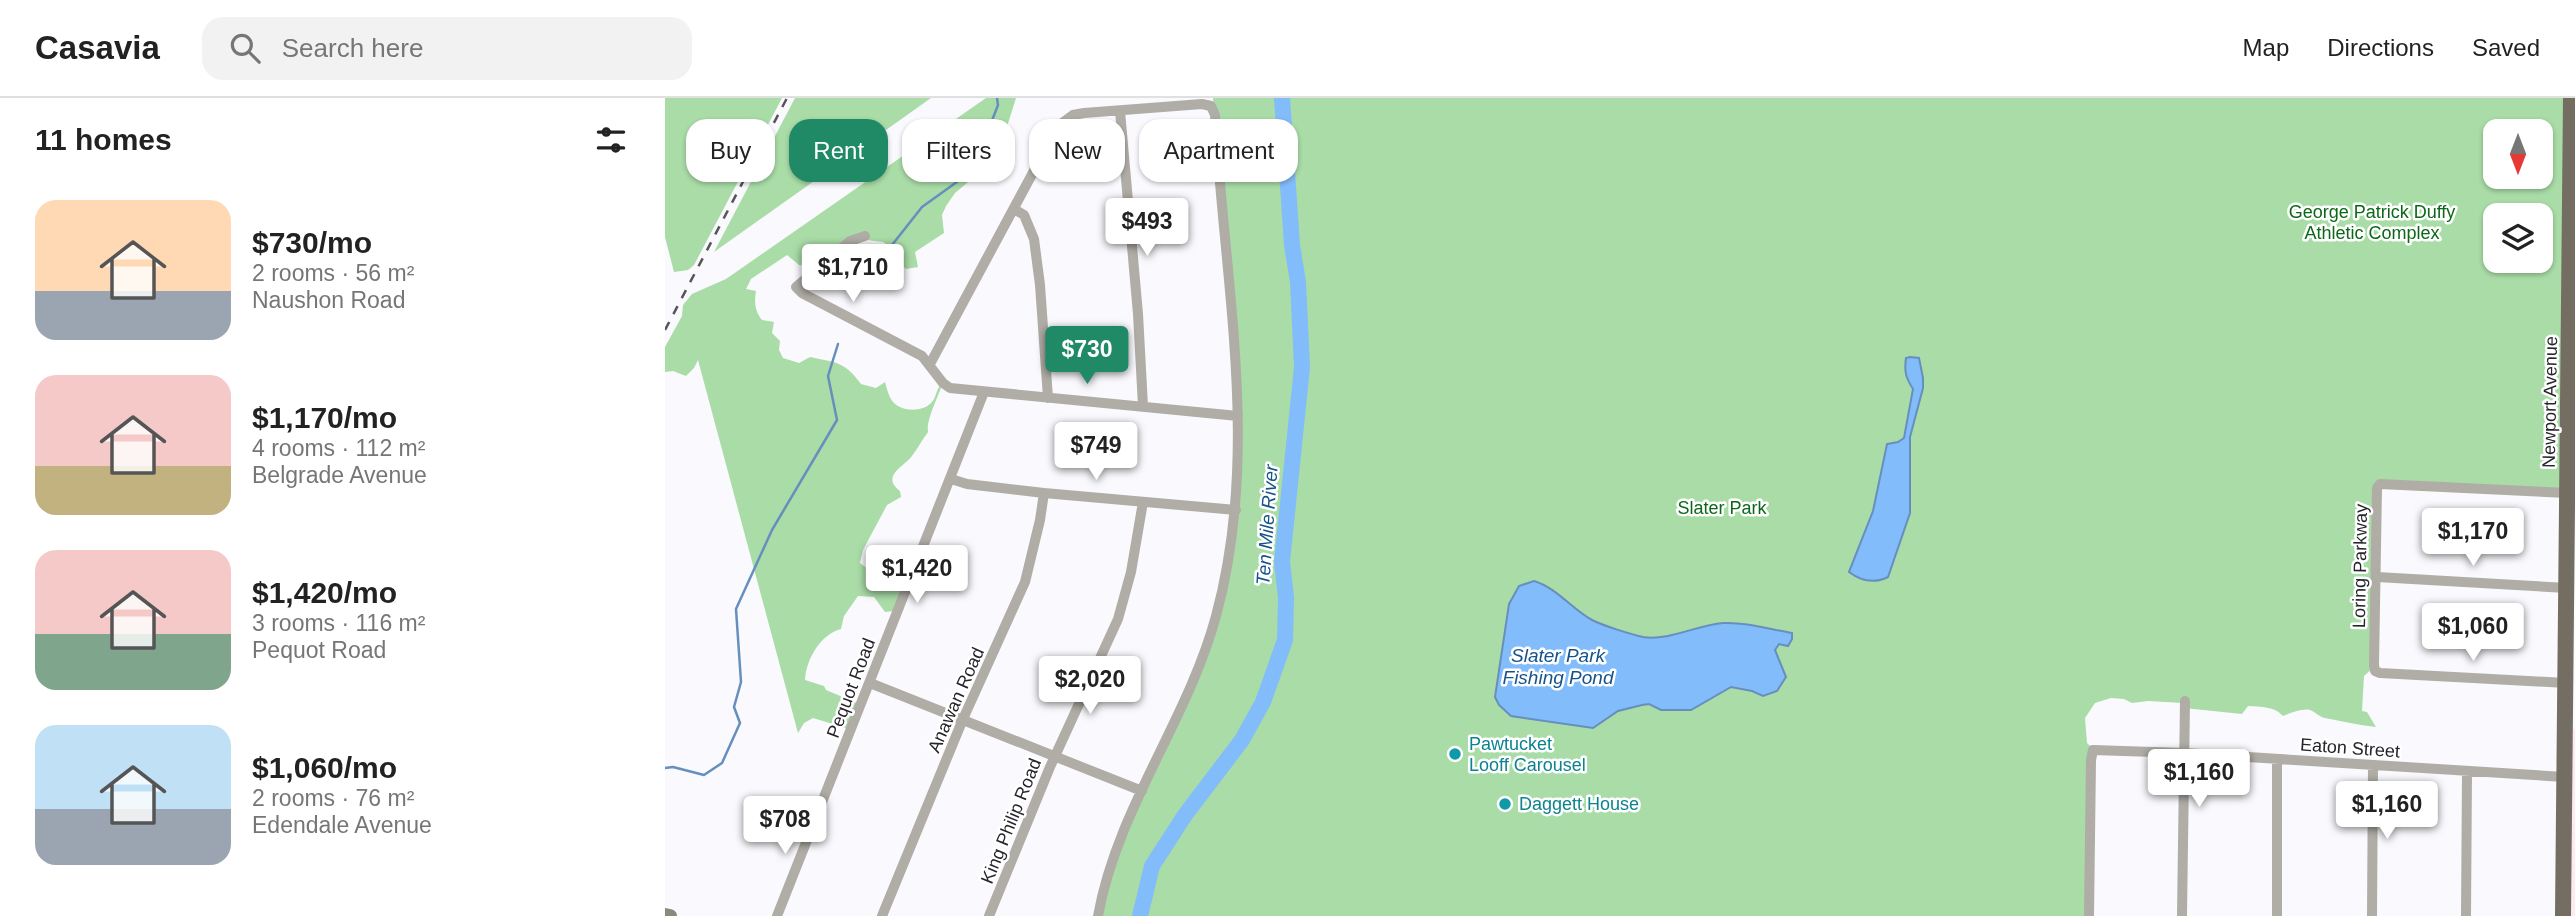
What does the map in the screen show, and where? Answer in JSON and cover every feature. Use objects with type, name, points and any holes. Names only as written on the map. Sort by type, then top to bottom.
[{"type":"main road","name":"Newport Avenue","points":[[2563,916],[2570,808],[2564,777],[2573,251],[2571,98]]},
{"type":"street","points":[[930,364],[1058,126],[1073,115],[1202,104],[1211,106],[1215,115],[1237,367],[1236,510],[1228,567],[1210,639],[1111,865],[1098,916]]},
{"type":"street","points":[[1120,111],[1140,339],[1143,406]]},
{"type":"street","points":[[1014,209],[1024,215],[1034,239],[1048,398]]},
{"type":"street","points":[[865,236],[850,241],[796,287],[839,314],[922,356],[950,388],[1238,416]]},
{"type":"street","name":"Pequot Road","points":[[777,916],[984,392]]},
{"type":"street","points":[[951,479],[967,484],[1044,493],[1236,510]]},
{"type":"street","name":"Loring Parkway","points":[[2566,683],[2375,671],[2377,488],[2380,484],[2568,494]]},
{"type":"street","name":"Anawan Road","points":[[883,916],[963,719],[1025,582],[1044,493]]},
{"type":"street","name":"King Philip Road","points":[[989,916],[1055,755],[1118,618],[1131,572],[1143,502]]},
{"type":"street","points":[[2377,578],[2567,589]]},
{"type":"street","points":[[870,683],[1142,790]]},
{"type":"street","points":[[2182,916],[2185,701]]},
{"type":"street","name":"Eaton Street","points":[[2089,916],[2093,750],[2184,753],[2564,777]]},
{"type":"street","points":[[2277,759],[2277,916]]},
{"type":"street","points":[[2372,916],[2373,765]]},
{"type":"street","points":[[2466,916],[2467,771]]},
{"type":"shaded area","points":[[2566,729],[2575,729],[2575,916],[2563,916]]},
{"type":"green space","points":[[665,98],[782,98],[771,119],[686,119],[686,182],[738,182],[694,265],[688,270],[674,272],[665,237]]},
{"type":"green space","points":[[795,98],[931,98],[888,129],[888,119],[789,119],[789,182],[813,182],[714,252],[751,182],[775,182],[775,136]]},
{"type":"green space","points":[[986,98],[1016,98],[1009,119],[956,119]]},
{"type":"green space","name":"Slater Park","points":[[1213,98],[2571,98],[2568,492],[2382,481],[2373,668],[2364,676],[2362,711],[2367,712],[2376,727],[2325,718],[2307,710],[2283,716],[2271,709],[2248,706],[2242,714],[2184,708],[2183,703],[2132,703],[2111,698],[2095,703],[2085,718],[2087,743],[2091,747],[2088,916],[1098,916],[1114,852],[1188,695],[1222,592],[1239,441],[1219,182],[1298,182],[1298,119],[1215,119]]},
{"type":"green space","points":[[902,156],[902,182],[968,182],[955,193],[946,206],[942,215],[944,233],[915,252],[918,267],[906,269],[900,263],[897,251],[883,242],[867,240],[858,235],[813,267],[799,265],[787,255],[751,279],[746,289],[756,291],[756,306],[762,320],[774,322],[772,333],[780,341],[779,350],[783,358],[799,363],[810,357],[834,362],[850,371],[861,384],[876,388],[885,382],[892,401],[908,409],[924,408],[928,405],[934,400],[943,382],[931,414],[928,432],[912,456],[893,476],[892,481],[901,497],[887,505],[863,550],[860,563],[874,574],[903,576],[909,582],[894,611],[885,612],[874,597],[858,596],[844,616],[841,629],[821,642],[808,664],[805,680],[824,686],[826,690],[857,703],[849,729],[813,718],[804,723],[798,733],[698,360],[686,376],[673,371],[665,372],[665,347],[682,316],[683,305],[692,294],[726,279],[865,182],[888,182],[888,166]]},
{"type":"water","points":[[1906,358],[1919,358],[1923,388],[1910,437],[1910,513],[1888,577],[1878,580],[1858,578],[1849,572],[1873,511],[1887,444],[1904,438],[1913,389],[1905,371]]},
{"type":"water","name":"Slater Park Fishing Pond","points":[[1534,581],[1550,588],[1592,620],[1643,637],[1663,637],[1723,623],[1792,633],[1788,646],[1779,644],[1775,650],[1786,677],[1777,691],[1763,696],[1731,687],[1691,710],[1661,710],[1649,704],[1642,705],[1618,711],[1593,728],[1511,716],[1495,697],[1509,604],[1519,586]]},
{"type":"waterway","points":[[892,245],[922,207],[961,179],[988,131],[998,105],[997,98]]},
{"type":"waterway","name":"Ten Mile River","points":[[1140,916],[1152,866],[1185,815],[1242,740],[1263,702],[1285,640],[1286,597],[1282,562],[1302,367],[1298,282],[1292,245],[1282,98]]},
{"type":"waterway","points":[[665,768],[673,767],[704,775],[722,763],[740,723],[734,707],[741,682],[736,609],[772,530],[837,420],[828,376],[838,344]]},
{"type":"railway","points":[[665,330],[787,98]]},
{"type":"place","name":"Pawtucket Looff Carousel","points":[[1455,754]]},
{"type":"place","name":"Daggett House","points":[[1505,804]]},
{"type":"park label","name":"George Patrick Duffy Athletic Complex","points":[[2372,222]]}]
